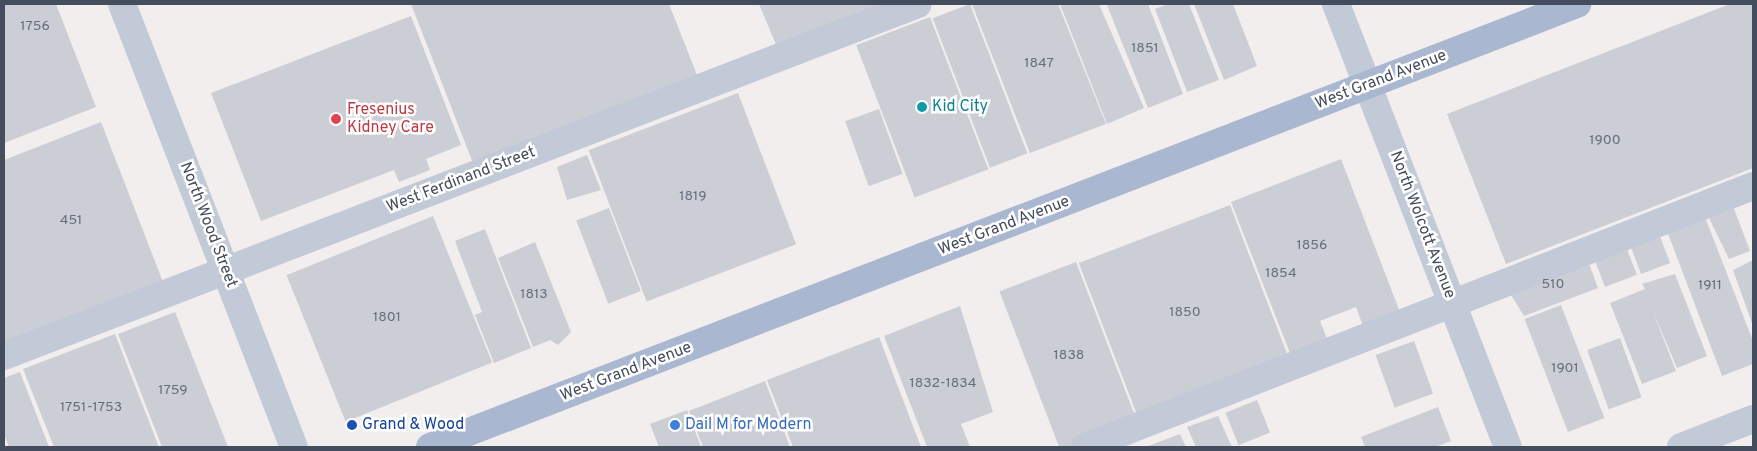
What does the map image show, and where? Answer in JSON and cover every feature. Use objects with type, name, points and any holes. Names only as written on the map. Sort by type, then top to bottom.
[{"type":"main road","name":"West Grand Avenue","points":[[430,447],[1577,4]]},
{"type":"street","name":"North Wood Street","points":[[122,4],[294,447]]},
{"type":"street","name":"West Ferdinand Street","points":[[4,356],[918,4]]},
{"type":"street","name":"North Wolcott Avenue","points":[[1336,4],[1508,447]]},
{"type":"street","points":[[1085,447],[1753,186]]},
{"type":"street","points":[[1681,447],[1753,419]]},
{"type":"building","points":[[4,4],[56,4],[96,107],[4,143]]},
{"type":"building","points":[[411,4],[669,4],[697,75],[473,163]]},
{"type":"building","points":[[759,4],[888,4],[777,47]]},
{"type":"building","points":[[970,4],[1027,153],[990,168],[933,18]]},
{"type":"building","points":[[972,4],[1058,4],[1106,124],[1030,153]]},
{"type":"building","points":[[1060,4],[1099,4],[1144,108],[1107,124]]},
{"type":"building","points":[[1148,4],[1183,94],[1148,108],[1107,5]]},
{"type":"building","points":[[1168,4],[1189,4],[1219,80],[1187,92],[1155,9]]},
{"type":"building","points":[[1194,4],[1233,4],[1257,66],[1224,80]]},
{"type":"building","points":[[1730,4],[1753,4],[1753,168],[1506,264],[1447,114]]},
{"type":"building","name":"Fresenius Kidney Care","points":[[411,16],[461,145],[426,159],[430,170],[399,182],[394,170],[261,221],[211,93]]},
{"type":"building","name":"Kid City","points":[[930,17],[988,169],[915,197],[856,45]]},
{"type":"building","points":[[738,93],[796,244],[647,302],[589,150]]},
{"type":"building","points":[[879,109],[903,174],[869,186],[845,121]]},
{"type":"building","points":[[101,122],[163,282],[4,344],[4,160]]},
{"type":"building","points":[[587,155],[601,190],[567,200],[557,167]]},
{"type":"building","points":[[1341,159],[1400,312],[1363,326],[1356,307],[1320,321],[1330,346],[1293,361],[1231,202]]},
{"type":"building","points":[[1230,205],[1290,362],[1139,420],[1079,263]]},
{"type":"building","points":[[1733,206],[1750,251],[1729,259],[1708,216]]},
{"type":"building","points":[[609,208],[641,291],[608,304],[576,221]]},
{"type":"building","points":[[433,216],[492,362],[346,422],[287,275]]},
{"type":"building","points":[[1705,217],[1753,341],[1753,364],[1722,376],[1667,231]]},
{"type":"building","points":[[485,229],[531,348],[494,363],[475,315],[482,312],[455,241]]},
{"type":"building","points":[[1659,234],[1670,263],[1641,274],[1630,245]]},
{"type":"building","points":[[535,242],[571,332],[558,345],[550,340],[533,347],[498,258]]},
{"type":"building","points":[[1625,244],[1637,275],[1605,287],[1593,256]]},
{"type":"building","points":[[1585,253],[1598,288],[1524,316],[1508,290]]},
{"type":"building","points":[[1753,260],[1753,326],[1733,270]]},
{"type":"building","points":[[1076,262],[1137,422],[1071,447],[1059,447],[999,291]]},
{"type":"building","points":[[1675,274],[1707,356],[1677,368],[1652,309],[1676,371],[1642,384],[1610,303],[1645,289],[1642,284]]},
{"type":"building","points":[[1561,305],[1604,418],[1568,432],[1525,319]]},
{"type":"building","points":[[960,306],[993,412],[961,424],[970,447],[927,447],[884,336]]},
{"type":"building","points":[[175,312],[228,447],[162,447],[118,334]]},
{"type":"building","points":[[115,334],[159,447],[54,447],[23,369]]},
{"type":"building","points":[[879,337],[921,447],[793,447],[767,380]]},
{"type":"building","points":[[1620,338],[1642,397],[1609,409],[1587,350]]},
{"type":"building","points":[[1414,341],[1433,394],[1395,408],[1375,355]]},
{"type":"building","points":[[20,372],[49,447],[9,447],[4,434],[4,378]]},
{"type":"building","points":[[765,381],[790,447],[703,447],[689,411]]},
{"type":"building","points":[[1257,400],[1270,432],[1239,445],[1225,413]]},
{"type":"building","points":[[1438,407],[1451,441],[1435,447],[1365,447],[1361,437]]},
{"type":"building","points":[[687,410],[701,447],[659,447],[650,424]]},
{"type":"building","points":[[1218,416],[1232,447],[1196,447],[1187,427]]},
{"type":"building","points":[[1180,434],[1186,447],[1148,446]]},
{"type":"place","name":"Kid City","points":[[922,107]]},
{"type":"place","name":"Fresenius Kidney Care","points":[[336,119]]},
{"type":"place","name":"Grand & Wood","points":[[352,425]]},
{"type":"place","name":"Dail M for Modern","points":[[675,425]]}]
